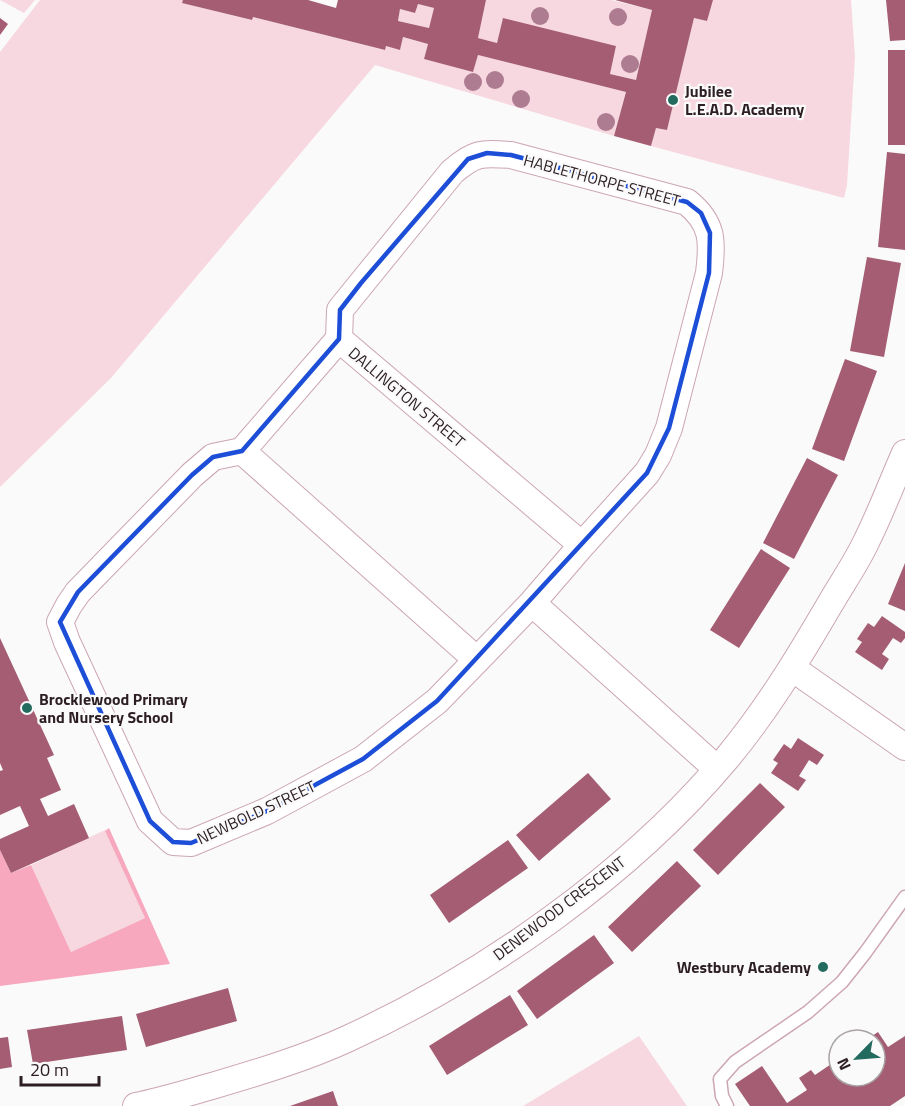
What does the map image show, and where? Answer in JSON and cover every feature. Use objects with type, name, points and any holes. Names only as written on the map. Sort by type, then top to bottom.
[{"type":"street","name":"HABLETHORPE STREET","points":[[339,339],[340,310],[452,172],[468,159],[487,153],[512,155],[687,202],[701,213],[710,233],[712,254],[669,428],[658,455],[647,473],[582,545]]},
{"type":"street","name":"DALLINGTON STREET","points":[[242,451],[339,339],[582,545]]},
{"type":"street","points":[[242,451],[477,660],[532,603],[582,545]]},
{"type":"street","name":"NEWBOLD STREET","points":[[242,451],[213,458],[192,475],[78,592],[60,622],[67,642],[145,811],[158,830],[173,842],[190,843],[276,806],[363,759],[437,701],[477,660]]},
{"type":"street","name":"DENEWOOD CRESCENT","points":[[135,1106],[248,1075],[344,1041],[446,988],[508,948],[581,896],[635,851],[717,769],[792,668],[867,541],[905,453]]},
{"type":"street","points":[[532,603],[717,769]]},
{"type":"street","points":[[792,668],[905,747]]},
{"type":"lane","points":[[727,1106],[720,1079],[735,1062],[808,1012],[842,982],[905,897]]},
{"type":"highlighted area","points":[[487,153],[511,155],[687,202],[701,213],[710,233],[709,273],[669,428],[647,473],[437,701],[363,759],[267,811],[191,843],[173,842],[150,821],[60,622],[78,592],[192,475],[213,457],[242,451],[339,339],[340,310],[468,159]]},
{"type":"shaded area","points":[[0,0],[35,0],[24,13]]},
{"type":"shaded area","points":[[40,0],[183,0],[183,3],[251,20],[253,17],[384,50],[386,46],[400,50],[403,37],[428,44],[424,59],[473,71],[478,55],[626,92],[614,136],[375,65],[111,378],[0,487],[0,52]]},
{"type":"shaded area","points":[[486,0],[611,0],[652,10],[636,80],[610,74],[616,46],[503,19],[497,43],[478,38]]},
{"type":"shaded area","points":[[713,0],[851,0],[855,57],[847,185],[844,198],[651,146],[656,128],[667,130],[694,18],[707,21]]},
{"type":"shaded area","points":[[418,4],[434,8],[429,28],[398,21],[400,9],[415,13]]},
{"type":"shaded area","points":[[109,828],[170,964],[0,986],[0,850],[11,873],[31,865],[71,952],[145,918],[105,831]]},
{"type":"shaded area","points":[[105,830],[145,918],[71,952],[31,865]]},
{"type":"shaded area","points":[[639,1036],[687,1106],[523,1106]]},
{"type":"building","points":[[183,0],[308,0],[336,8],[338,0],[486,0],[478,38],[497,43],[503,18],[616,46],[610,74],[636,80],[652,10],[615,0],[713,0],[707,21],[694,18],[667,130],[656,128],[651,146],[614,136],[626,92],[478,55],[473,72],[424,59],[428,44],[403,37],[400,50],[386,46],[385,50],[253,17],[252,20],[182,3]],"holes":[[[418,4],[434,8],[429,28],[398,21],[400,9],[415,13]]]},
{"type":"building","points":[[886,0],[905,0],[905,40],[890,41]]},
{"type":"building","points":[[0,18],[8,24],[0,35]]},
{"type":"building","points":[[888,50],[905,50],[905,145],[888,145]]},
{"type":"building","points":[[887,152],[905,154],[905,250],[878,247]]},
{"type":"building","points":[[867,257],[901,263],[884,357],[850,351]]},
{"type":"building","points":[[845,359],[877,371],[844,461],[812,449]]},
{"type":"building","points":[[807,458],[838,475],[794,559],[763,543]]},
{"type":"building","points":[[761,549],[790,568],[739,648],[710,630]]},
{"type":"building","points":[[905,563],[905,611],[888,604]]},
{"type":"building","points":[[882,616],[905,632],[905,638],[901,643],[893,638],[882,654],[889,659],[882,670],[855,652],[862,642],[857,639],[868,623],[874,627]]},
{"type":"building","points":[[0,638],[54,755],[47,758],[61,790],[40,799],[48,816],[74,804],[89,838],[11,873],[0,850],[0,839],[29,826],[20,806],[0,815],[0,771],[3,770],[0,763]]},
{"type":"building","points":[[798,738],[824,755],[817,765],[809,760],[799,776],[806,780],[798,791],[771,773],[778,763],[773,760],[784,744],[791,749]]},
{"type":"building","points":[[588,773],[611,799],[539,861],[516,835]]},
{"type":"building","points":[[760,783],[785,807],[718,875],[693,850]]},
{"type":"building","points":[[508,840],[528,868],[449,923],[430,895]]},
{"type":"building","points":[[677,861],[701,886],[632,952],[608,927]]},
{"type":"building","points":[[594,935],[614,963],[537,1019],[517,991]]},
{"type":"building","points":[[228,988],[237,1021],[146,1047],[136,1014]]},
{"type":"building","points":[[510,995],[528,1025],[447,1075],[429,1046]]},
{"type":"building","points":[[122,1016],[127,1050],[33,1064],[27,1030]]},
{"type":"building","points":[[905,1036],[905,1096],[890,1106],[750,1106],[735,1084],[762,1066],[787,1103],[807,1090],[799,1078],[811,1070],[815,1075],[827,1067],[827,1088],[887,1088],[887,1046]]},
{"type":"building","points":[[8,1037],[12,1067],[0,1069],[0,1038]]},
{"type":"building","points":[[333,1091],[338,1106],[290,1106]]},
{"type":"place","name":"Jubilee L.E.A.D. Academy","points":[[673,100]]},
{"type":"place","name":"Brocklewood Primary and Nursery School","points":[[27,708]]},
{"type":"place","name":"Westbury Academy","points":[[823,967]]}]
